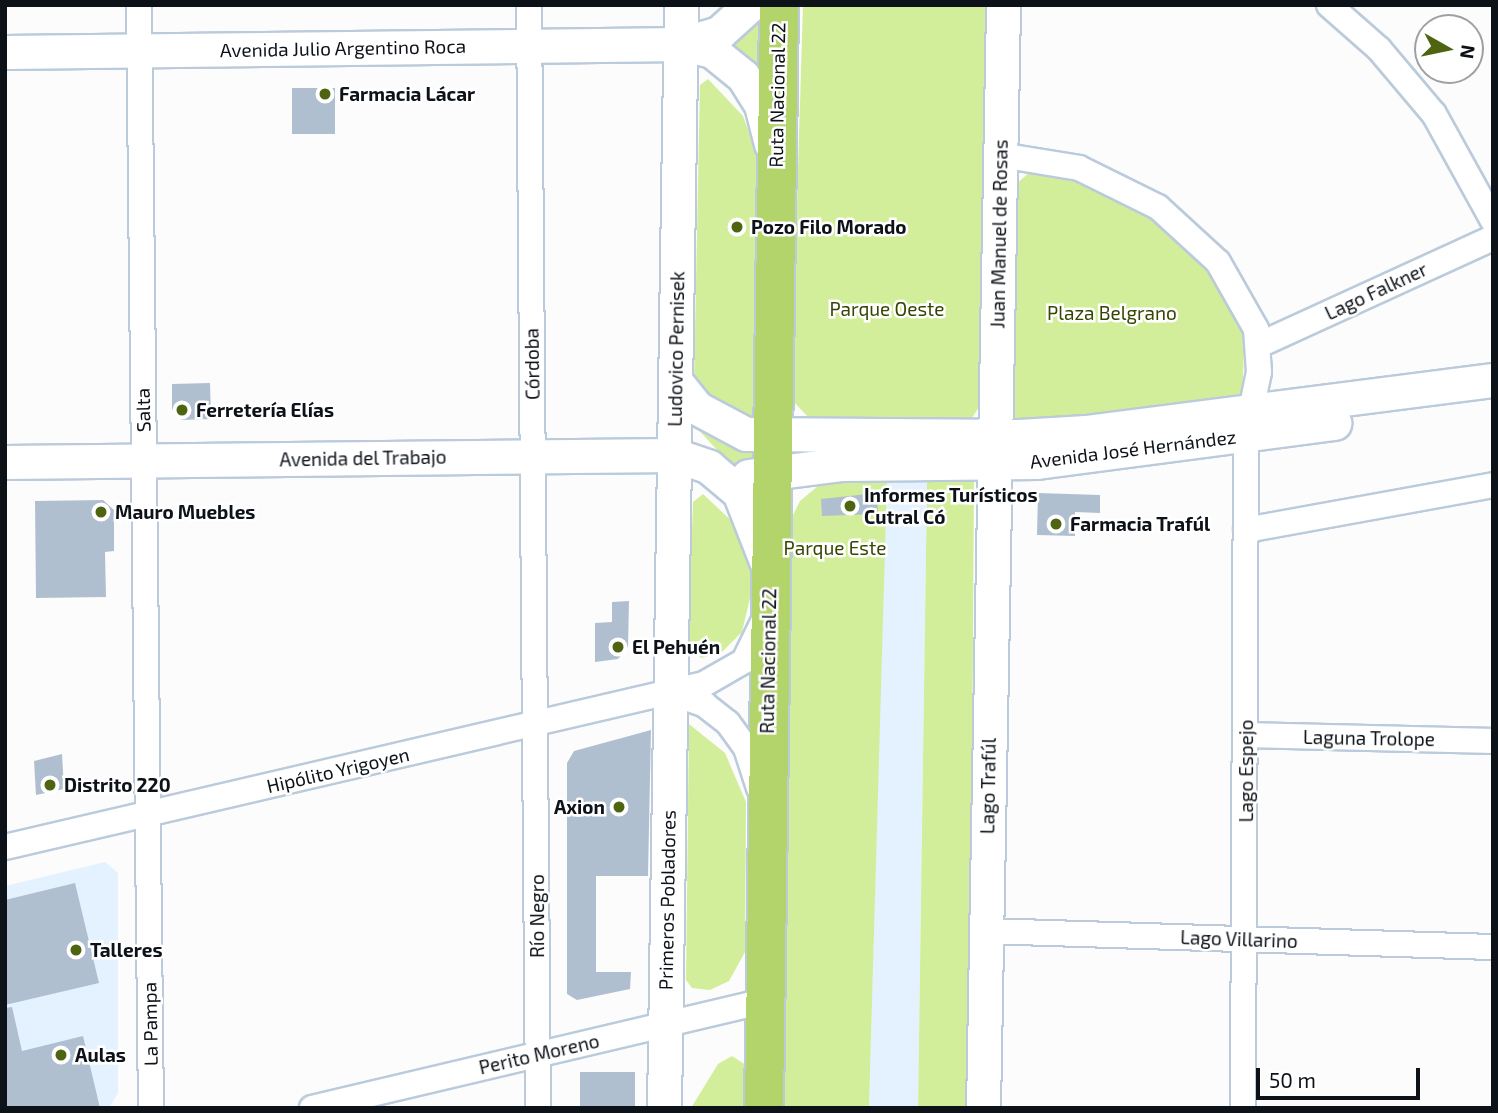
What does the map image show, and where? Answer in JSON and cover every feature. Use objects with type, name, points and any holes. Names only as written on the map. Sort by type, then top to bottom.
[{"type":"highway","name":"Ruta Nacional 22","points":[[764,1108],[769,581],[779,5]]},
{"type":"street","name":"Salta","points":[[139,5],[146,814]]},
{"type":"street","name":"Córdoba","points":[[529,5],[536,724]]},
{"type":"street","name":"Ludovico Pernisek","points":[[671,693],[681,5]]},
{"type":"street","name":"Avenida Julio Argentino Roca","points":[[681,44],[719,33],[750,5]]},
{"type":"street","name":"Juan Manuel de Rosas","points":[[995,449],[1003,5]]},
{"type":"street","points":[[1329,5],[1379,49],[1434,114],[1493,221]]},
{"type":"street","name":"Avenida Julio Argentino Roca","points":[[5,52],[681,44],[712,51],[743,76],[761,105],[776,163]]},
{"type":"street","points":[[1000,155],[1098,175],[1171,217],[1228,274],[1250,314],[1259,345]]},
{"type":"street","name":"Lago Falkner","points":[[1259,345],[1493,238]]},
{"type":"street","name":"Lago Espejo","points":[[1242,1108],[1246,530],[1249,423],[1259,345]]},
{"type":"street","name":"Avenida José Hernández","points":[[1249,423],[1493,380]]},
{"type":"street","points":[[676,382],[697,408],[729,429],[772,434]]},
{"type":"street","name":"Avenida José Hernández","points":[[771,473],[995,449],[1086,432],[1249,423],[1493,402]]},
{"type":"street","name":"Avenida José Hernández","points":[[772,434],[995,449]]},
{"type":"street","name":"Lago Trafúl","points":[[983,1108],[995,449]]},
{"type":"street","name":"Avenida del Trabajo","points":[[5,462],[675,455],[717,472],[771,473]]},
{"type":"street","name":"Avenida del Trabajo","points":[[717,472],[750,510],[769,581]]},
{"type":"street","points":[[1246,530],[1493,485]]},
{"type":"street","name":"Hipólito Yrigoyen","points":[[5,847],[671,693],[722,677],[744,661],[758,639],[769,581]]},
{"type":"street","points":[[671,693],[705,705],[735,730],[766,812]]},
{"type":"street","name":"Primeros Pobladores","points":[[664,1108],[671,693]]},
{"type":"street","name":"Río Negro","points":[[536,724],[538,1108]]},
{"type":"street","name":"Laguna Trolope","points":[[1246,735],[1493,741]]},
{"type":"street","name":"La Pampa","points":[[146,814],[151,1108]]},
{"type":"street","name":"Lago Villarino","points":[[986,931],[1493,947]]},
{"type":"street","name":"Perito Moreno","points":[[312,1108],[766,1000]]},
{"type":"shaded area","points":[[886,480],[927,481],[918,1108],[869,1108]]},
{"type":"shaded area","points":[[105,862],[118,873],[118,1093],[109,1108],[5,1108],[5,886]]},
{"type":"green space","name":"Parque Oeste","points":[[803,5],[989,5],[981,404],[968,424],[811,420],[791,399]]},
{"type":"green space","points":[[762,17],[760,71],[728,40]]},
{"type":"green space","points":[[708,79],[743,116],[760,162],[755,419],[731,421],[694,381],[700,85]]},
{"type":"green space","name":"Plaza Belgrano","points":[[1031,171],[1079,179],[1150,214],[1204,263],[1245,331],[1242,397],[1027,424],[1010,417],[1014,186]]},
{"type":"green space","points":[[695,426],[755,443],[755,465],[729,463]]},
{"type":"green space","name":"Parque Este","points":[[974,476],[970,1108],[918,1108],[927,481],[887,480],[869,1108],[776,1108],[790,521],[800,501],[824,481]]},
{"type":"green space","points":[[703,494],[737,526],[753,555],[754,581],[742,632],[722,652],[702,658],[688,649],[693,502]]},
{"type":"green space","points":[[689,724],[725,753],[746,802],[745,952],[729,981],[710,990],[692,988],[686,980]]},
{"type":"green space","points":[[732,1056],[746,1065],[746,1108],[691,1108],[718,1064]]},
{"type":"building","points":[[292,88],[335,88],[335,134],[292,134]]},
{"type":"building","points":[[210,383],[211,419],[182,420],[172,409],[172,384]]},
{"type":"building","name":"Informes Turísticos Cutral Có","points":[[877,493],[878,514],[822,516],[821,499]]},
{"type":"building","name":"Farmacia Trafúl","points":[[1038,493],[1100,495],[1100,513],[1075,512],[1075,536],[1037,535]]},
{"type":"building","points":[[103,500],[114,510],[114,551],[105,552],[106,597],[36,598],[35,501]]},
{"type":"building","points":[[629,601],[628,647],[618,659],[595,662],[595,623],[612,622],[612,602]]},
{"type":"building","points":[[651,730],[648,876],[596,876],[596,972],[631,972],[630,989],[577,1000],[567,994],[567,763],[574,751]]},
{"type":"building","points":[[62,754],[64,789],[36,795],[34,761]]},
{"type":"building","name":"Talleres","points":[[75,883],[99,983],[5,1005],[5,900]]},
{"type":"building","name":"Aulas","points":[[12,1007],[22,1051],[83,1036],[100,1108],[5,1108],[5,1008]]},
{"type":"building","points":[[580,1072],[635,1072],[635,1108],[580,1108]]},
{"type":"place","name":"Farmacia Lácar","points":[[325,94]]},
{"type":"place","name":"Pozo Filo Morado","points":[[737,227]]},
{"type":"place","name":"Ferretería Elías","points":[[182,410]]},
{"type":"place","name":"Informes Turísticos Cutral Có","points":[[850,506]]},
{"type":"place","name":"Mauro Muebles","points":[[101,512]]},
{"type":"place","name":"Farmacia Trafúl","points":[[1056,524]]},
{"type":"place","name":"El Pehuén","points":[[618,647]]},
{"type":"place","name":"Distrito 220","points":[[50,785]]},
{"type":"place","name":"Axion","points":[[619,807]]},
{"type":"place","name":"Talleres","points":[[76,950]]},
{"type":"place","name":"Aulas","points":[[61,1055]]}]
